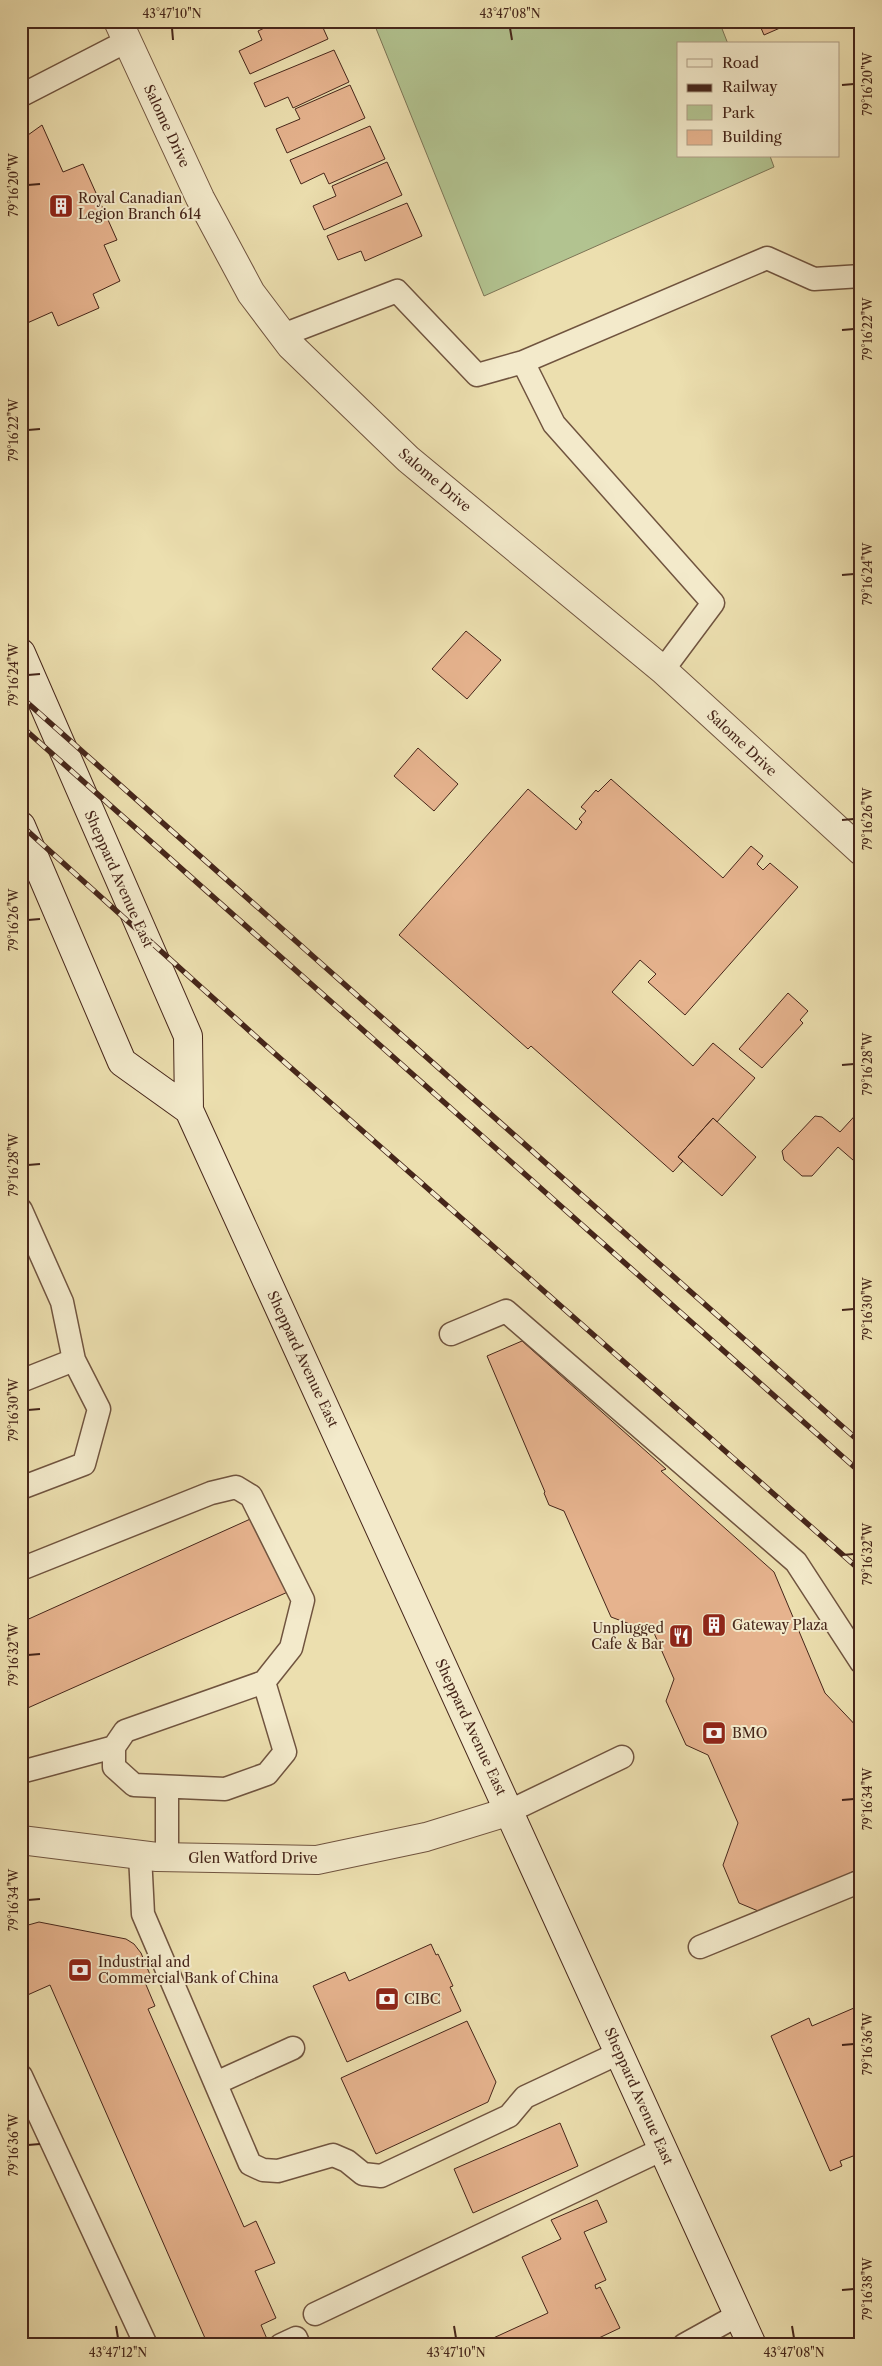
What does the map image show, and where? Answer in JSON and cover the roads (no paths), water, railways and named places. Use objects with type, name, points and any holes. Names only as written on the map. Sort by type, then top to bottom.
[{"type":"main road","name":"Salome Drive","points":[[123,31],[200,198],[251,293],[283,335],[321,376],[408,459],[663,670],[861,851]]},
{"type":"main road","name":"Sheppard Avenue East","points":[[21,653],[188,1036],[189,1110],[752,2345]]},
{"type":"main road","name":"Sheppard Avenue East","points":[[21,826],[122,1062],[189,1110]]},
{"type":"main road","name":"Glen Watford Drive","points":[[21,1840],[167,1857],[317,1860],[426,1837],[510,1811]]},
{"type":"lane","points":[[22,95],[123,31]]},
{"type":"lane","points":[[283,335],[397,292],[477,375],[523,362],[766,258],[814,279],[861,276]]},
{"type":"lane","points":[[523,362],[554,424],[713,603],[663,670]]},
{"type":"lane","points":[[21,1210],[62,1302],[74,1360],[99,1409],[84,1464],[21,1488]]},
{"type":"lane","points":[[451,1334],[506,1311],[796,1562],[861,1662]]},
{"type":"lane","points":[[21,1382],[74,1360]]},
{"type":"lane","points":[[21,1569],[211,1493],[236,1488],[251,1496],[303,1600],[291,1648],[264,1682],[125,1731],[114,1747],[114,1767],[134,1785],[167,1787],[224,1789],[267,1774],[284,1752],[264,1682]]},
{"type":"lane","points":[[21,1772],[114,1747]]},
{"type":"lane","points":[[510,1811],[622,1757]]},
{"type":"lane","points":[[167,1787],[167,1857]]},
{"type":"lane","points":[[140,1855],[143,1914],[250,2164],[263,2170],[278,2171],[333,2155],[347,2161],[362,2174],[381,2176],[509,2116],[525,2097],[619,2053]]},
{"type":"lane","points":[[700,1947],[861,1881]]},
{"type":"lane","points":[[216,2083],[294,2048]]},
{"type":"lane","points":[[21,2076],[146,2345]]},
{"type":"lane","points":[[315,2314],[663,2149]]},
{"type":"lane","points":[[684,2345],[738,2314]]},
{"type":"lane","points":[[281,2345],[296,2338],[299,2345]]},
{"type":"railway","points":[[21,697],[861,1443]]},
{"type":"railway","points":[[21,726],[861,1473]]},
{"type":"railway","points":[[21,825],[273,1052],[861,1571]]},
{"type":"place","name":"Royal Canadian Legion Branch 614","points":[[61,206]]},
{"type":"place","name":"Gateway Plaza","points":[[714,1625]]},
{"type":"place","name":"Unplugged Cafe & Bar","points":[[681,1636]]},
{"type":"place","name":"BMO","points":[[714,1733]]},
{"type":"place","name":"Industrial and Commercial Bank of China","points":[[80,1970]]},
{"type":"place","name":"CIBC","points":[[387,1999]]}]
